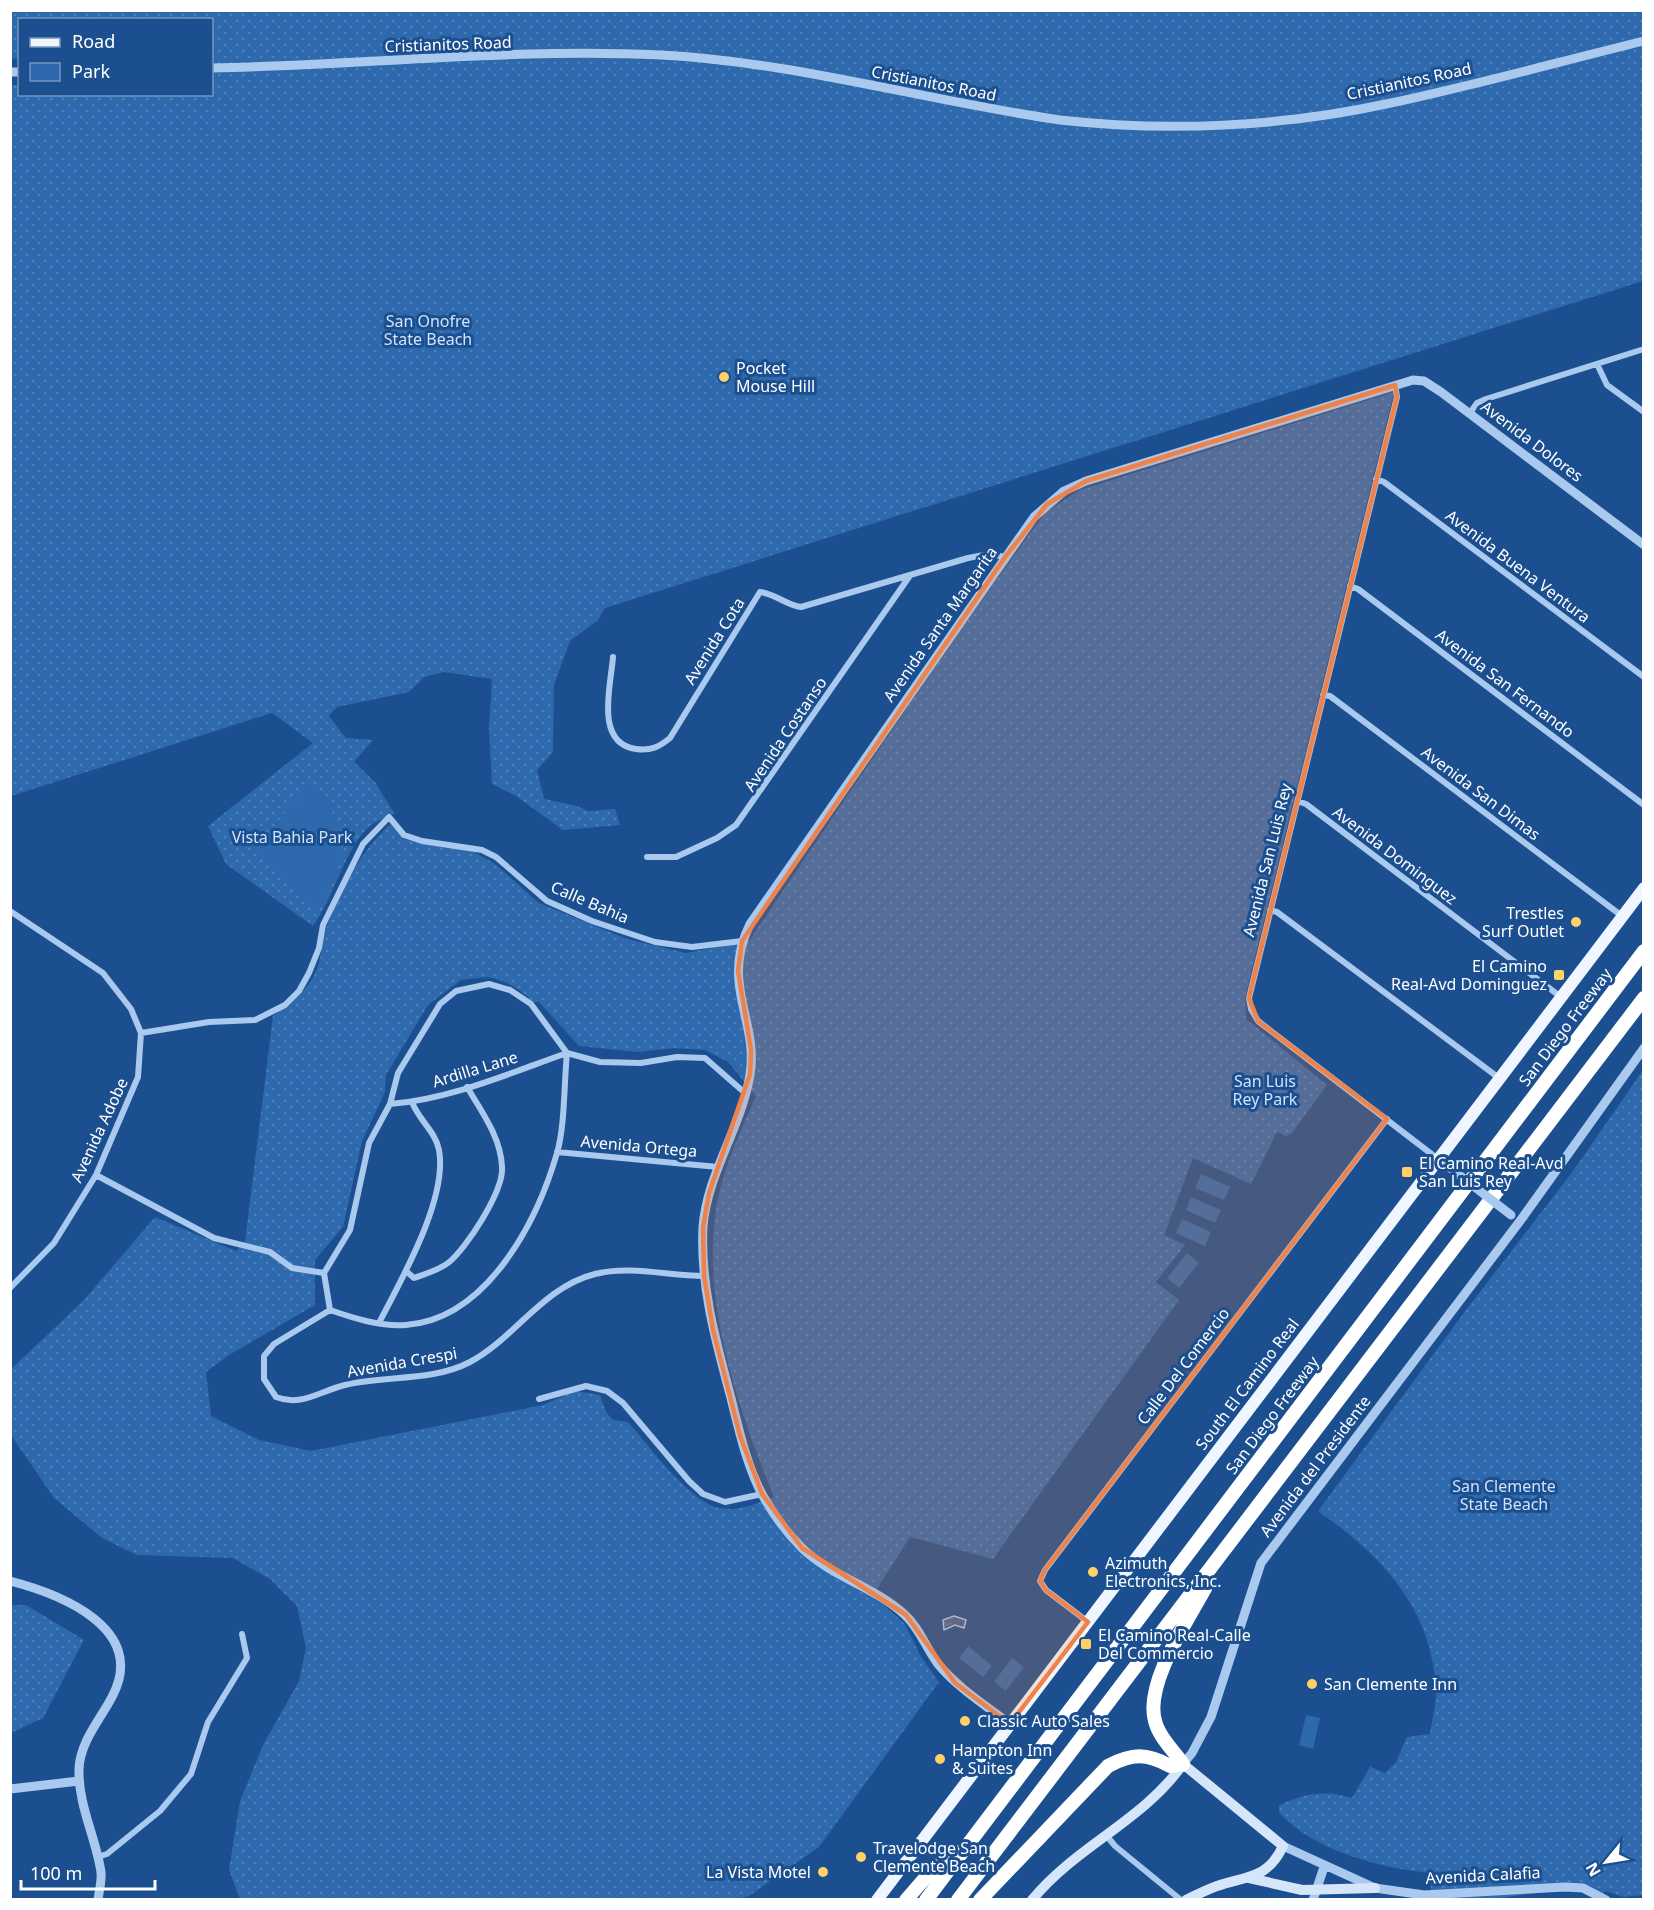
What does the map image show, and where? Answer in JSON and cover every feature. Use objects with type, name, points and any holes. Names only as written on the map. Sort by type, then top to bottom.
[{"type":"highway","name":"San Diego Freeway","points":[[926,1899],[1644,951]]},
{"type":"highway","points":[[958,1899],[1644,998]]},
{"type":"highway","points":[[980,1899],[1108,1766],[1124,1757],[1136,1755],[1155,1757],[1170,1766],[1184,1764],[1155,1723],[1152,1703],[1162,1671],[1227,1547]]},
{"type":"highway","points":[[906,1899],[933,1869],[969,1843]]},
{"type":"main road","name":"South El Camino Real","points":[[877,1899],[1644,888]]},
{"type":"main road","name":"Avenida del Presidente","points":[[1032,1899],[1071,1860],[1161,1793],[1184,1764]]},
{"type":"main road","name":"Avenida Calafia","points":[[1184,1764],[1283,1846]]},
{"type":"main road","points":[[1186,1899],[1217,1886],[1249,1878],[1276,1860],[1283,1846]]},
{"type":"main road","points":[[1249,1878],[1261,1883],[1314,1895],[1375,1888]]},
{"type":"street","name":"Cristianitos Road","points":[[213,68],[556,54],[660,55],[707,59],[823,77],[1059,120],[1125,125],[1209,125],[1287,120],[1385,104],[1644,41]]},
{"type":"street","points":[[1470,413],[1477,403],[1486,399],[1644,349]]},
{"type":"street","points":[[1597,364],[1607,385],[1644,412]]},
{"type":"street","name":"Avenida Dolores","points":[[1395,385],[1413,380],[1424,381],[1470,413],[1644,545]]},
{"type":"street","name":"Avenida San Luis Rey","points":[[1395,385],[1397,397],[1249,998],[1251,1009],[1258,1021],[1520,1221]]},
{"type":"street","name":"Avenida Santa Margarita","points":[[1010,1724],[956,1683],[937,1662],[906,1615],[873,1590],[837,1574],[802,1548],[787,1532],[762,1494],[740,1436],[713,1330],[704,1276],[703,1227],[709,1192],[750,1074],[751,1050],[739,1000],[738,971],[742,941],[757,915],[1005,557],[1047,504],[1064,491],[1086,481],[1395,385]]},
{"type":"street","name":"Avenida Buena Ventura","points":[[1376,479],[1384,482],[1644,677]]},
{"type":"street","name":"Avenida Cota","points":[[613,657],[608,720],[612,734],[622,744],[633,749],[652,749],[670,738],[760,592],[770,593],[790,606],[801,607],[968,558],[989,554],[1005,557]]},
{"type":"street","name":"Avenida Costanso","points":[[647,857],[676,857],[717,838],[736,825],[909,576]]},
{"type":"street","name":"Avenida San Fernando","points":[[1350,586],[1358,589],[1644,805]]},
{"type":"street","name":"Avenida San Dimas","points":[[1323,695],[1330,696],[1622,916]]},
{"type":"street","name":"Avenida Dominguez","points":[[1298,801],[1306,804],[1562,997]]},
{"type":"street","name":"Calle Bahia","points":[[141,1033],[209,1022],[255,1020],[285,1005],[299,991],[309,973],[319,948],[322,925],[363,844],[389,817],[404,835],[422,841],[482,850],[496,857],[547,902],[592,921],[655,942],[692,947],[742,941]]},
{"type":"street","points":[[1270,910],[1277,912],[1499,1078]]},
{"type":"street","name":"Avenida Adobe","points":[[10,911],[103,973],[130,1009],[141,1033],[138,1077],[96,1175],[54,1243],[10,1288]]},
{"type":"street","points":[[567,1053],[557,1152],[523,1238],[486,1286],[448,1314],[406,1325],[379,1323],[330,1310],[324,1273],[350,1230],[369,1143],[390,1104],[398,1073],[440,1004],[464,988],[489,984],[510,990],[531,1004],[567,1053],[600,1062],[641,1063],[677,1057],[705,1058],[745,1093]]},
{"type":"street","name":"Avenida del Presidente","points":[[1184,1764],[1211,1717],[1261,1563],[1520,1221],[1644,1048]]},
{"type":"street","name":"Ardilla Lane","points":[[390,1104],[412,1102],[467,1087],[567,1053]]},
{"type":"street","points":[[406,1271],[414,1278],[448,1263],[486,1215],[498,1188],[503,1168],[494,1132],[467,1087]]},
{"type":"street","points":[[379,1323],[406,1271],[434,1202],[439,1176],[439,1149],[412,1102]]},
{"type":"street","name":"Calle Del Comercio","points":[[1088,1622],[1046,1590],[1040,1581],[1045,1570],[1387,1119]]},
{"type":"street","name":"Avenida Ortega","points":[[557,1152],[718,1167]]},
{"type":"street","points":[[96,1175],[214,1238],[270,1252],[292,1268],[324,1273]]},
{"type":"street","name":"Avenida Crespi","points":[[330,1310],[274,1344],[264,1356],[264,1379],[276,1397],[296,1402],[344,1385],[435,1373],[468,1364],[498,1345],[543,1302],[568,1284],[595,1274],[638,1270],[704,1276]]},
{"type":"street","points":[[539,1399],[586,1386],[607,1390],[622,1403],[688,1481],[703,1494],[724,1502],[762,1494]]},
{"type":"street","points":[[10,1581],[48,1591],[86,1612],[99,1622],[116,1646],[120,1670],[118,1684],[82,1748],[79,1781],[102,1875],[98,1899]]},
{"type":"street","points":[[97,1857],[107,1854],[160,1811],[191,1774],[208,1722],[247,1658],[242,1634]]},
{"type":"street","points":[[10,1789],[79,1781]]},
{"type":"street","points":[[1106,1835],[1115,1846],[1181,1899]]},
{"type":"street","name":"Avenida Calafia","points":[[1283,1846],[1324,1867],[1375,1888],[1424,1895],[1565,1887],[1583,1888],[1606,1899]]},
{"type":"street","points":[[1314,1895],[1324,1867]]},
{"type":"highlighted area","points":[[1395,385],[1397,397],[1249,998],[1258,1021],[1387,1119],[1045,1570],[1040,1581],[1046,1590],[1088,1622],[1010,1724],[955,1683],[906,1615],[802,1548],[762,1494],[740,1436],[713,1330],[704,1276],[703,1227],[709,1193],[750,1074],[751,1050],[738,971],[742,941],[1005,557],[1047,504],[1086,481]]},
{"type":"green space","name":"San Onofre State Beach","points":[[11,10],[1643,11],[1643,281],[605,608],[598,620],[570,641],[554,685],[553,752],[537,770],[544,799],[577,806],[588,811],[615,809],[620,825],[563,830],[516,796],[492,784],[489,728],[492,679],[444,672],[424,677],[409,692],[337,707],[329,716],[346,738],[373,740],[354,762],[375,782],[394,813],[372,825],[353,847],[313,926],[226,864],[208,826],[313,743],[272,713],[11,796],[10,85],[18,85],[18,96],[213,96],[213,18],[18,18],[18,58],[11,59]]},
{"type":"green space","name":"San Luis Rey Park","points":[[1394,392],[1245,997],[1246,1019],[1327,1085],[1292,1133],[1286,1136],[1277,1132],[1251,1184],[1193,1158],[1164,1235],[1185,1245],[1156,1282],[1179,1300],[993,1559],[910,1537],[873,1595],[905,1624],[920,1655],[939,1682],[819,1847],[749,1896],[739,1899],[240,1899],[229,1870],[240,1801],[263,1745],[299,1681],[306,1648],[297,1606],[270,1579],[233,1558],[137,1555],[102,1538],[54,1498],[11,1435],[10,1370],[83,1301],[155,1217],[236,1251],[245,1241],[273,1016],[294,1000],[311,981],[318,966],[326,930],[344,887],[369,847],[390,824],[404,839],[474,852],[495,864],[539,903],[627,939],[686,953],[749,941],[942,656],[1031,532],[1046,512],[1080,490]],"holes":[[[487,977],[500,980],[523,993],[533,1002],[539,1002],[579,1046],[638,1052],[674,1048],[705,1050],[728,1062],[756,1096],[731,1155],[721,1186],[715,1217],[714,1287],[719,1324],[737,1396],[774,1497],[733,1509],[719,1508],[707,1503],[682,1484],[628,1422],[613,1420],[606,1412],[600,1395],[575,1391],[543,1405],[311,1451],[259,1440],[211,1416],[206,1372],[229,1355],[315,1305],[315,1260],[343,1227],[362,1141],[385,1092],[386,1075],[428,1005],[461,980]]]},
{"type":"green space","name":"Vista Bahia Park","points":[[311,783],[333,813],[339,828],[341,844],[336,874],[317,907],[257,855],[257,846]]},
{"type":"green space","name":"San Clemente State Beach","points":[[1643,1070],[1643,1895],[1624,1897],[1605,1891],[1601,1899],[1573,1888],[1492,1899],[1431,1899],[1431,1873],[1370,1862],[1328,1847],[1293,1825],[1279,1812],[1279,1806],[1287,1802],[1315,1794],[1334,1794],[1352,1798],[1370,1767],[1385,1773],[1396,1762],[1407,1737],[1430,1734],[1435,1705],[1436,1688],[1432,1659],[1424,1632],[1413,1608],[1382,1565],[1341,1528],[1318,1511],[1466,1310],[1573,1171]]},
{"type":"green space","points":[[1201,1174],[1230,1187],[1224,1200],[1195,1188]]},
{"type":"green space","points":[[1191,1197],[1221,1210],[1215,1223],[1186,1210]]},
{"type":"green space","points":[[1182,1219],[1211,1232],[1205,1246],[1176,1233]]},
{"type":"green space","points":[[1187,1253],[1199,1263],[1179,1288],[1167,1278]]},
{"type":"green space","points":[[11,1605],[26,1605],[84,1640],[43,1718],[11,1733]]},
{"type":"green space","points":[[968,1646],[992,1666],[983,1677],[959,1658]]},
{"type":"green space","points":[[1012,1658],[1024,1667],[1006,1691],[994,1682]]},
{"type":"green space","points":[[1306,1715],[1320,1718],[1313,1749],[1299,1745]]},
{"type":"water","points":[[954,1616],[966,1620],[964,1628],[955,1625],[944,1630],[943,1620]]},
{"type":"place","name":"Pocket Mouse Hill","points":[[724,377]]},
{"type":"place","name":"Trestles Surf Outlet","points":[[1576,922]]},
{"type":"place","name":"El Camino Real-Avd Dominguez","points":[[1559,975]]},
{"type":"place","name":"El Camino Real-Avd San Luis Rey","points":[[1407,1172]]},
{"type":"place","name":"Azimuth Electronics, Inc.","points":[[1093,1572]]},
{"type":"place","name":"El Camino Real-Calle Del Commercio","points":[[1086,1644]]},
{"type":"place","name":"San Clemente Inn","points":[[1312,1684]]},
{"type":"place","name":"Classic Auto Sales","points":[[965,1721]]},
{"type":"place","name":"Hampton Inn & Suites","points":[[940,1759]]},
{"type":"place","name":"Travelodge San Clemente Beach","points":[[861,1857]]},
{"type":"place","name":"La Vista Motel","points":[[823,1872]]}]
